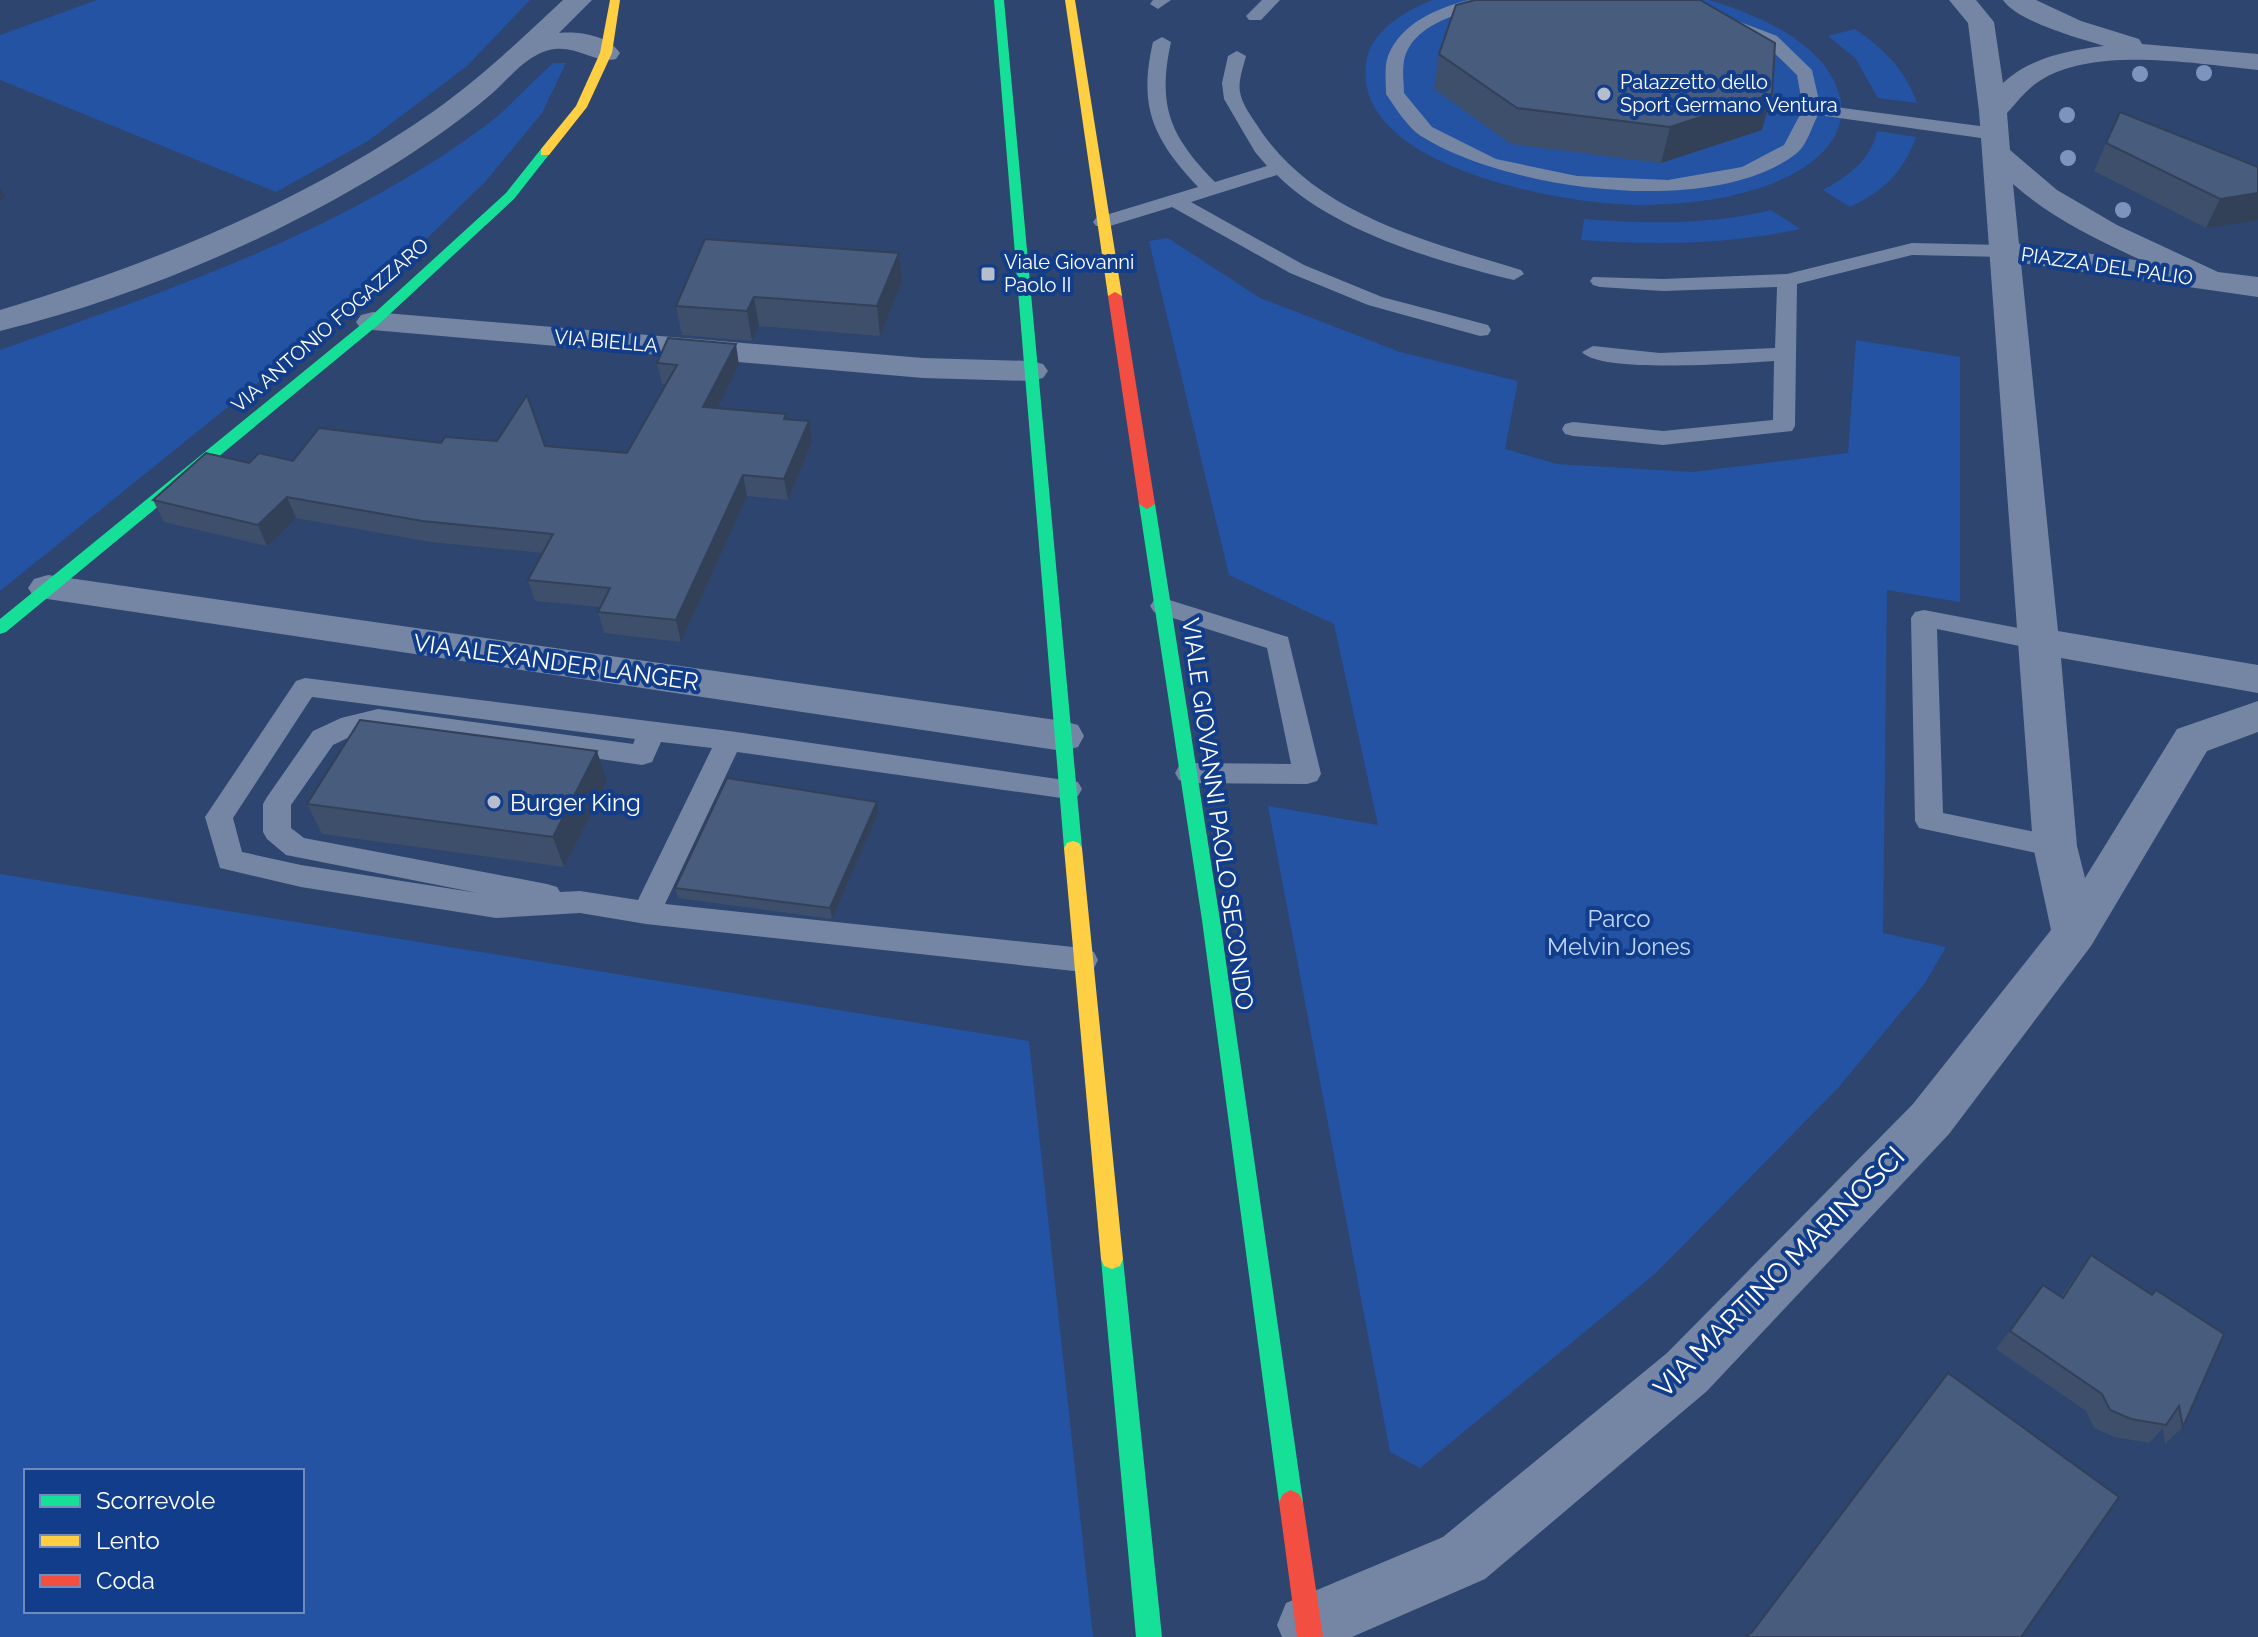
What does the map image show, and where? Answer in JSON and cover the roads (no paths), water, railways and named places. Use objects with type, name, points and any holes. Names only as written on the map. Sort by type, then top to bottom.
[{"type":"main road","name":"VIA ANTONIO FOGAZZARO","points":[[0,628],[373,322],[510,196],[581,107],[606,53],[615,0]]},
{"type":"main road","points":[[999,0],[1083,960],[1149,1637]]},
{"type":"main road","name":"VIALE GIOVANNI PAOLO SECONDO","points":[[1070,0],[1189,773],[1309,1631]]},
{"type":"street","points":[[0,321],[72,300],[177,260],[289,210],[373,165],[448,115],[579,0]]},
{"type":"street","name":"PIAZZA DEL PALIO","points":[[1962,0],[1981,22],[1995,133],[2004,251],[2258,287]]},
{"type":"street","points":[[2016,0],[2041,15],[2091,35],[2151,51],[2258,62]]},
{"type":"street","points":[[525,50],[563,39],[589,42],[606,53]]},
{"type":"street","points":[[1995,133],[2031,74],[2078,58],[2151,51]]},
{"type":"street","name":"PIAZZA DEL PALIO","points":[[1995,133],[2046,197],[2106,232],[2212,281]]},
{"type":"street","points":[[2004,251],[2055,846],[2075,933]]},
{"type":"street","name":"VIA BIELLA","points":[[373,322],[923,368],[1031,371]]},
{"type":"street","name":"VIA ALEXANDER LANGER","points":[[48,588],[1063,736]]},
{"type":"street","points":[[2039,641],[2258,679]]},
{"type":"street","name":"VIA MARTINO MARINOSCI","points":[[1309,1631],[1464,1558],[1687,1372],[1931,1119],[2075,933],[2192,740],[2258,716]]},
{"type":"lane","points":[[1255,16],[1272,0]]},
{"type":"lane","points":[[1492,0],[1472,3],[1420,25],[1397,56],[1395,94],[1425,131],[1490,163],[1577,182],[1668,186],[1747,172],[1792,148],[1812,109],[1806,74],[1771,40],[1715,17]]},
{"type":"lane","points":[[1162,42],[1153,73],[1156,112],[1176,154],[1211,189]]},
{"type":"lane","points":[[1237,56],[1231,93],[1250,135],[1281,168],[1319,199],[1379,231],[1514,274]]},
{"type":"lane","points":[[1812,109],[1995,133]]},
{"type":"lane","points":[[1103,222],[1281,168]]},
{"type":"lane","points":[[1174,200],[1297,269],[1375,301],[1480,330]]},
{"type":"lane","points":[[1600,281],[1663,285],[1787,280],[1912,249],[2004,251]]},
{"type":"lane","points":[[1573,429],[1663,438],[1784,426],[1787,280]]},
{"type":"lane","points":[[1593,352],[1660,360],[1784,354]]},
{"type":"lane","points":[[1163,606],[1279,643],[1307,774],[1189,773]]},
{"type":"lane","points":[[2039,641],[1924,618],[1929,821],[2055,846]]},
{"type":"lane","points":[[580,902],[496,907],[301,876],[230,860],[219,817],[305,687],[729,741],[1068,789]]},
{"type":"lane","points":[[652,731],[642,755],[378,718],[350,725],[323,738],[277,804],[277,832],[296,847],[646,913],[1083,960]]},
{"type":"lane","points":[[646,913],[729,741]]},
{"type":"place","name":"Palazzetto dello Sport Germano Ventura","points":[[1604,94]]},
{"type":"place","name":"Viale Giovanni Paolo II","points":[[988,274]]},
{"type":"place","name":"Burger King","points":[[494,802]]},
{"type":"park label","name":"Parco Melvin Jones","points":[[1619,932]]}]
